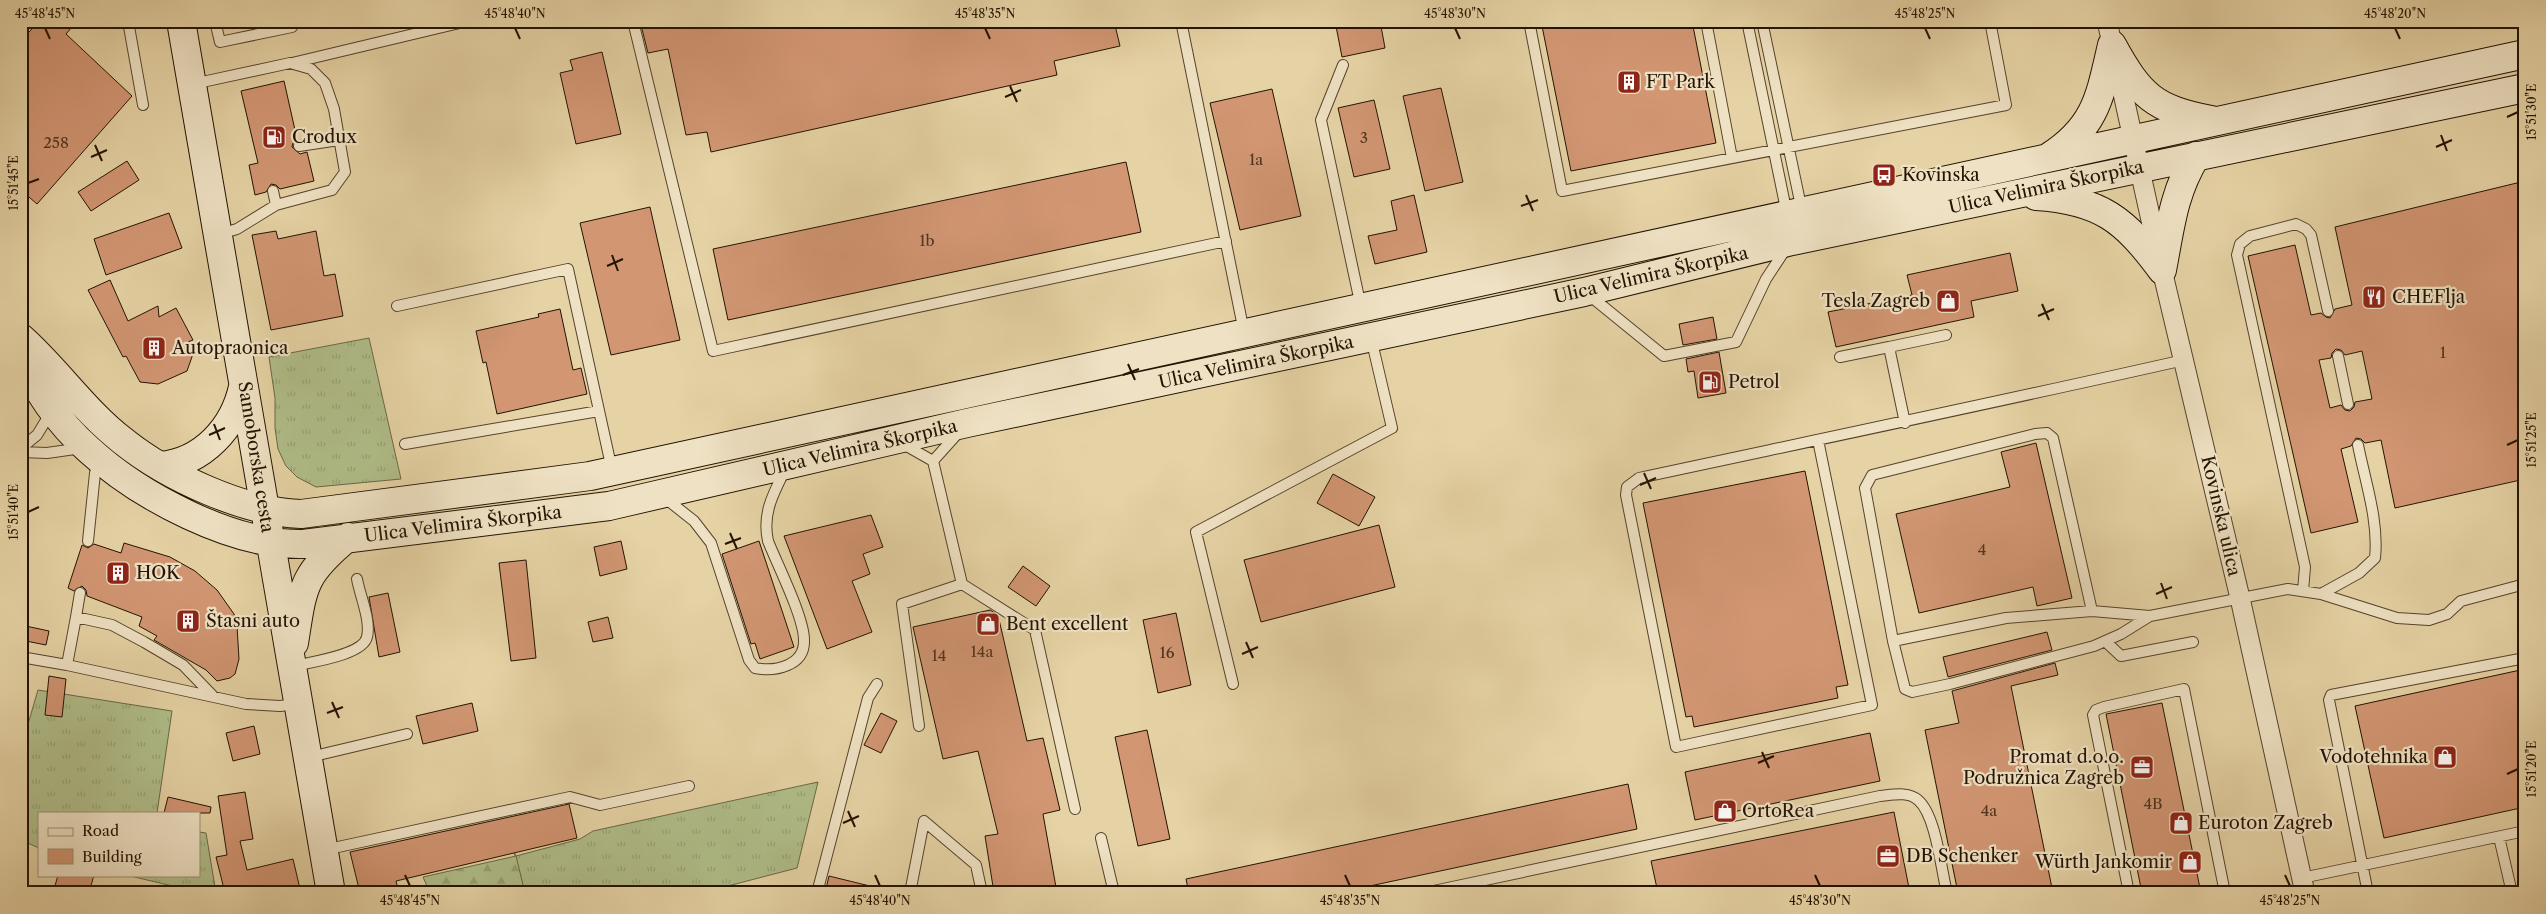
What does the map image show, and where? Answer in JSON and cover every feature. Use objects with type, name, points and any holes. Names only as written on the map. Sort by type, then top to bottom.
[{"type":"main road","name":"Samoborska cesta","points":[[181,21],[219,235],[290,667],[331,893]]},
{"type":"main road","points":[[2110,33],[2134,82],[2149,98],[2172,111],[2220,122]]},
{"type":"main road","points":[[2040,162],[2072,141],[2089,120],[2099,95],[2110,33]]},
{"type":"main road","name":"Ulica Velimira Škorpika","points":[[21,338],[122,441],[160,466],[225,497],[265,510],[301,514],[590,476],[1362,308],[1794,223],[2040,162],[2525,54]]},
{"type":"main road","name":"Ulica Velimira Škorpika","points":[[21,354],[28,370],[52,409],[93,454],[159,500],[233,532],[270,543],[303,544],[609,506],[967,423],[1584,292],[1794,223],[2008,194],[2525,88]]},
{"type":"main road","points":[[2162,270],[2176,197],[2185,174],[2196,156]]},
{"type":"main road","points":[[2008,194],[2053,197],[2080,202],[2107,213],[2123,224],[2141,242],[2162,270]]},
{"type":"main road","points":[[160,466],[173,465],[211,444],[235,413],[243,383]]},
{"type":"main road","points":[[290,667],[303,589],[322,558],[348,537]]},
{"type":"street","name":"Kovinska ulica","points":[[2110,33],[2162,270],[2240,598],[2304,885]]},
{"type":"lane","points":[[128,21],[143,104]]},
{"type":"lane","points":[[215,21],[220,42],[292,27],[290,21]]},
{"type":"lane","points":[[192,84],[283,65],[468,21]]},
{"type":"lane","points":[[633,21],[713,351],[1226,241]]},
{"type":"lane","points":[[1180,21],[1244,333]]},
{"type":"lane","points":[[1529,21],[1562,191],[2006,105],[1990,21]]},
{"type":"lane","points":[[1706,21],[1732,158]]},
{"type":"lane","points":[[1747,21],[1773,150],[1794,223]]},
{"type":"lane","points":[[1584,292],[1664,356],[1736,342],[1794,223],[1788,147],[1762,21]]},
{"type":"lane","points":[[219,235],[237,229],[276,205],[332,190],[344,172],[334,109],[325,84],[311,69],[290,63],[283,65]]},
{"type":"lane","points":[[1342,65],[1321,120],[1362,308]]},
{"type":"lane","points":[[299,146],[339,140]]},
{"type":"lane","points":[[273,191],[276,205]]},
{"type":"lane","points":[[2303,592],[2305,567],[2237,255],[2240,244],[2250,236],[2296,224],[2306,229],[2311,235],[2328,311]]},
{"type":"lane","points":[[397,306],[568,269],[613,471]]},
{"type":"lane","points":[[1840,357],[1946,335]]},
{"type":"lane","points":[[1233,684],[1196,532],[1392,428],[1370,337]]},
{"type":"lane","points":[[1889,347],[1905,423]]},
{"type":"lane","points":[[2338,356],[2348,404]]},
{"type":"lane","points":[[1818,440],[1872,704],[1676,747],[1626,495],[1627,487],[1639,478],[1818,440],[1905,423],[2184,360]]},
{"type":"lane","points":[[21,450],[37,435],[52,409]]},
{"type":"lane","points":[[405,444],[599,411]]},
{"type":"lane","points":[[933,461],[967,423]]},
{"type":"lane","points":[[2092,611],[2053,438],[2047,433],[2036,434],[1872,475],[1866,481],[1865,488],[1893,641],[1904,688],[1912,692],[2044,660],[2105,641],[2121,634],[2150,616]]},
{"type":"lane","points":[[898,440],[933,461],[962,584],[1035,630],[1075,809]]},
{"type":"lane","points":[[2321,594],[2359,573],[2375,558],[2377,544],[2358,445]]},
{"type":"lane","points":[[21,450],[47,453],[93,454],[95,473],[88,541]]},
{"type":"lane","points":[[660,494],[694,520],[711,543],[749,660],[755,668],[776,669],[789,666],[797,660],[803,650],[804,640],[802,625],[768,541],[765,528],[766,516],[773,494],[788,465]]},
{"type":"lane","points":[[290,667],[359,648],[367,638],[367,623],[357,579]]},
{"type":"lane","points":[[919,726],[902,604],[962,584]]},
{"type":"lane","points":[[1893,641],[2006,618],[2092,611],[2150,616],[2288,589],[2321,594],[2397,618],[2429,620],[2446,614],[2461,601],[2525,584]]},
{"type":"lane","points":[[67,665],[80,593]]},
{"type":"lane","points":[[76,617],[112,625],[144,642],[183,665],[212,696]]},
{"type":"lane","points":[[2105,641],[2121,656],[2193,642]]},
{"type":"lane","points":[[21,657],[67,665],[246,704],[280,706],[297,704]]},
{"type":"lane","points":[[2368,893],[2329,700],[2331,695],[2525,658]]},
{"type":"lane","points":[[817,893],[868,698],[877,684]]},
{"type":"lane","points":[[2129,893],[2093,715],[2096,710],[2104,707],[2184,689],[2225,893]]},
{"type":"lane","points":[[306,757],[407,734]]},
{"type":"lane","points":[[323,850],[570,797],[600,805],[689,786]]},
{"type":"lane","points":[[1424,893],[1880,796],[1903,794],[1917,799],[1926,810],[1931,823],[1947,893]]},
{"type":"lane","points":[[910,893],[924,821],[976,865],[982,893]]},
{"type":"lane","points":[[2304,885],[2362,865],[2525,831]]},
{"type":"lane","points":[[2498,836],[2512,893]]},
{"type":"lane","points":[[1101,838],[1114,893]]},
{"type":"green space","points":[[369,338],[401,479],[316,487],[297,477],[286,466],[278,449],[275,428],[275,398],[269,357]]},
{"type":"green space","points":[[38,690],[172,711],[157,812],[38,812],[38,848],[21,840],[21,748]]},
{"type":"green space","points":[[818,782],[797,868],[701,893],[525,893],[514,852],[516,856],[580,839],[593,831]]},
{"type":"green space","points":[[200,832],[206,833],[216,893],[202,893],[130,876],[200,876]]},
{"type":"green space","points":[[516,856],[525,893],[430,893],[423,877]]},
{"type":"building","points":[[39,21],[77,21],[66,34],[132,96],[37,204],[21,190],[21,41]]},
{"type":"building","points":[[640,21],[1114,21],[1120,46],[1054,61],[1057,75],[711,152],[707,132],[686,135],[668,49],[648,53]]},
{"type":"building","points":[[1335,21],[1380,21],[1385,48],[1342,57]]},
{"type":"building","name":"FT Park","points":[[1541,21],[1692,21],[1716,143],[1571,171]]},
{"type":"building","points":[[602,52],[621,134],[576,144],[560,73],[573,70],[570,60]]},
{"type":"building","name":"Crodux","points":[[284,81],[297,139],[292,147],[300,154],[307,152],[314,181],[280,189],[276,185],[271,184],[266,192],[255,195],[249,165],[258,163],[241,91]]},
{"type":"building","points":[[1441,88],[1463,182],[1425,191],[1403,96]]},
{"type":"building","points":[[1272,89],[1301,216],[1240,230],[1210,103]]},
{"type":"building","points":[[1374,100],[1390,169],[1354,177],[1338,108]]},
{"type":"building","points":[[127,161],[139,180],[91,211],[78,192]]},
{"type":"building","points":[[1126,162],[1141,232],[728,320],[713,249]]},
{"type":"building","points":[[2525,181],[2525,479],[2395,508],[2381,440],[2365,443],[2361,439],[2356,438],[2351,446],[2341,449],[2358,522],[2311,533],[2248,256],[2295,245],[2311,315],[2321,313],[2330,318],[2335,309],[2352,305],[2335,227]],"holes":[[[2336,349],[2341,350],[2345,355],[2362,351],[2372,399],[2355,402],[2354,407],[2350,411],[2345,410],[2341,405],[2330,408],[2319,360],[2331,358],[2332,353]]]},
{"type":"building","points":[[1414,195],[1427,252],[1375,264],[1368,236],[1397,230],[1391,201]]},
{"type":"building","points":[[650,207],[680,340],[611,355],[580,223]]},
{"type":"building","points":[[169,213],[182,248],[106,275],[94,239]]},
{"type":"building","points":[[276,231],[278,239],[316,231],[324,276],[335,274],[343,316],[271,330],[252,235]]},
{"type":"building","points":[[2010,253],[2018,291],[1971,301],[1974,317],[1836,347],[1828,312],[1912,295],[1907,275]]},
{"type":"building","name":"Autopraonica","points":[[110,280],[128,321],[158,306],[159,317],[176,308],[193,340],[188,342],[193,354],[187,371],[158,384],[140,382],[126,356],[123,357],[88,290]]},
{"type":"building","points":[[560,309],[573,370],[581,368],[587,394],[497,414],[486,362],[483,363],[476,331],[539,317],[538,314]]},
{"type":"building","points":[[1713,317],[1717,339],[1683,345],[1679,324]]},
{"type":"building","name":"Petrol","points":[[1719,352],[1726,393],[1698,398],[1694,371],[1688,372],[1686,359]]},
{"type":"building","points":[[2036,443],[2072,598],[2037,606],[2033,587],[1919,613],[1896,514],[2010,487],[2001,452]]},
{"type":"building","points":[[1805,471],[1848,685],[1836,687],[1838,698],[1694,727],[1692,716],[1686,717],[1643,503]]},
{"type":"building","points":[[1333,474],[1375,497],[1359,526],[1317,503]]},
{"type":"building","points":[[871,515],[883,547],[863,554],[870,574],[852,581],[872,632],[827,649],[784,536]]},
{"type":"building","points":[[1379,525],[1395,587],[1261,622],[1244,560]]},
{"type":"building","points":[[621,541],[627,569],[600,576],[594,547]]},
{"type":"building","points":[[759,541],[794,647],[760,659],[755,643],[751,644],[722,554]]},
{"type":"building","points":[[124,543],[170,557],[195,571],[217,590],[234,614],[237,626],[239,659],[235,674],[230,678],[217,681],[206,670],[154,640],[157,636],[139,626],[142,617],[87,596],[86,590],[82,586],[74,591],[68,588],[82,545],[88,548],[94,544],[121,553]]},
{"type":"building","points":[[526,560],[536,658],[511,661],[499,563]]},
{"type":"building","points":[[1023,566],[1050,586],[1036,606],[1008,587]]},
{"type":"building","points":[[388,593],[400,652],[379,657],[369,597]]},
{"type":"building","points":[[990,610],[998,615],[1027,741],[1043,738],[1060,810],[1043,814],[1057,893],[994,893],[985,836],[998,834],[978,751],[943,759],[913,627]]},
{"type":"building","points":[[1176,613],[1191,685],[1158,693],[1143,620]]},
{"type":"building","points":[[608,617],[613,638],[593,642],[588,622]]},
{"type":"building","points":[[21,625],[49,631],[46,645],[21,640]]},
{"type":"building","points":[[2047,632],[2052,650],[1948,677],[1943,657]]},
{"type":"building","points":[[2055,663],[2058,675],[2011,686],[2053,893],[1958,893],[1925,730],[1959,723],[1952,691]]},
{"type":"building","name":"Vodotehnika","points":[[2525,669],[2525,807],[2384,838],[2355,706]]},
{"type":"building","points":[[49,676],[66,679],[62,717],[45,715]]},
{"type":"building","points":[[472,703],[478,731],[423,744],[416,716]]},
{"type":"building","points":[[2162,703],[2201,893],[2142,893],[2106,714]]},
{"type":"building","points":[[881,713],[897,721],[881,753],[864,745]]},
{"type":"building","points":[[254,726],[260,754],[233,761],[226,733]]},
{"type":"building","points":[[1147,730],[1170,839],[1138,846],[1115,737]]},
{"type":"building","points":[[1870,733],[1880,781],[1695,820],[1685,772]]},
{"type":"building","points":[[1628,784],[1637,829],[1337,893],[1189,893],[1186,879]]},
{"type":"building","points":[[245,792],[253,839],[240,841],[247,870],[293,859],[301,893],[225,893],[216,857],[227,855],[218,796]]},
{"type":"building","points":[[168,797],[211,807],[210,813],[164,812]]},
{"type":"building","points":[[569,804],[577,838],[396,881],[399,893],[360,893],[350,852]]},
{"type":"building","points":[[1894,812],[1910,893],[1658,893],[1651,861]]},
{"type":"building","points":[[58,876],[94,876],[89,893],[53,893]]},
{"type":"building","points":[[829,876],[874,887],[873,893],[825,893]]},
{"type":"place","name":"FT Park","points":[[1629,82]]},
{"type":"place","name":"Crodux","points":[[274,137]]},
{"type":"place","name":"Kovinska","points":[[1884,175]]},
{"type":"place","name":"CHEFlja","points":[[2374,297]]},
{"type":"place","name":"Tesla Zagreb","points":[[1948,301]]},
{"type":"place","name":"Autopraonica","points":[[154,348]]},
{"type":"place","name":"Petrol","points":[[1710,382]]},
{"type":"place","name":"HOK","points":[[118,573]]},
{"type":"place","name":"Štasni auto","points":[[188,621]]},
{"type":"place","name":"Bent excellent","points":[[988,624]]},
{"type":"place","name":"Vodotehnika","points":[[2445,757]]},
{"type":"place","name":"Promat d.o.o. Podružnica Zagreb","points":[[2142,767]]},
{"type":"place","name":"OrtoRea","points":[[1725,811]]},
{"type":"place","name":"Euroton Zagreb","points":[[2181,823]]},
{"type":"place","name":"DB Schenker","points":[[1888,856]]},
{"type":"place","name":"Würth Jankomir","points":[[2190,862]]}]
